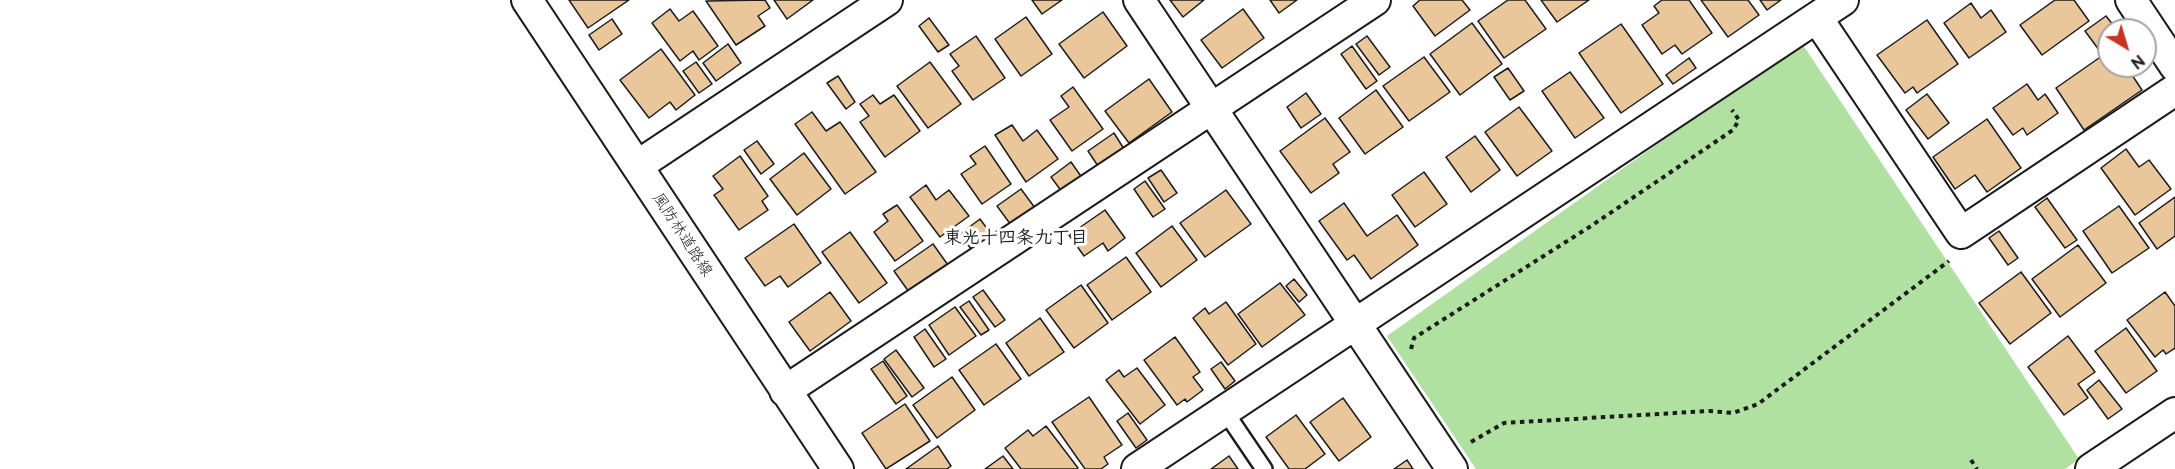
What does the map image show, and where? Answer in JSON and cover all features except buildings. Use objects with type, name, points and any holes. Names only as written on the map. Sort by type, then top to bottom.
[{"type":"street","name":"風防林道路線","points":[[527,0],[838,469]]},
{"type":"street","points":[[637,166],[887,0]]},
{"type":"street","points":[[1139,0],[1446,460]]},
{"type":"street","points":[[785,391],[1375,0]]},
{"type":"street","points":[[1137,469],[1843,0]]},
{"type":"street","points":[[2132,0],[2175,66]]},
{"type":"street","points":[[1816,18],[1961,233],[2175,90]]},
{"type":"street","points":[[2091,469],[2175,413]]},
{"type":"lane","points":[[1224,410],[1264,469]]},
{"type":"path","points":[[1410,353],[1414,338],[1591,226],[1733,130],[1738,120],[1716,84]]},
{"type":"path","points":[[1446,460],[1504,423],[1709,411],[1733,413],[1758,404],[1951,260],[1961,233]]},
{"type":"path","points":[[1971,460],[1977,469]]},
{"type":"green space","points":[[1801,42],[2079,459],[2065,469],[1476,469],[1387,336]]},
{"type":"district","name":"東光十四条九丁目","points":[[1016,238]]}]
